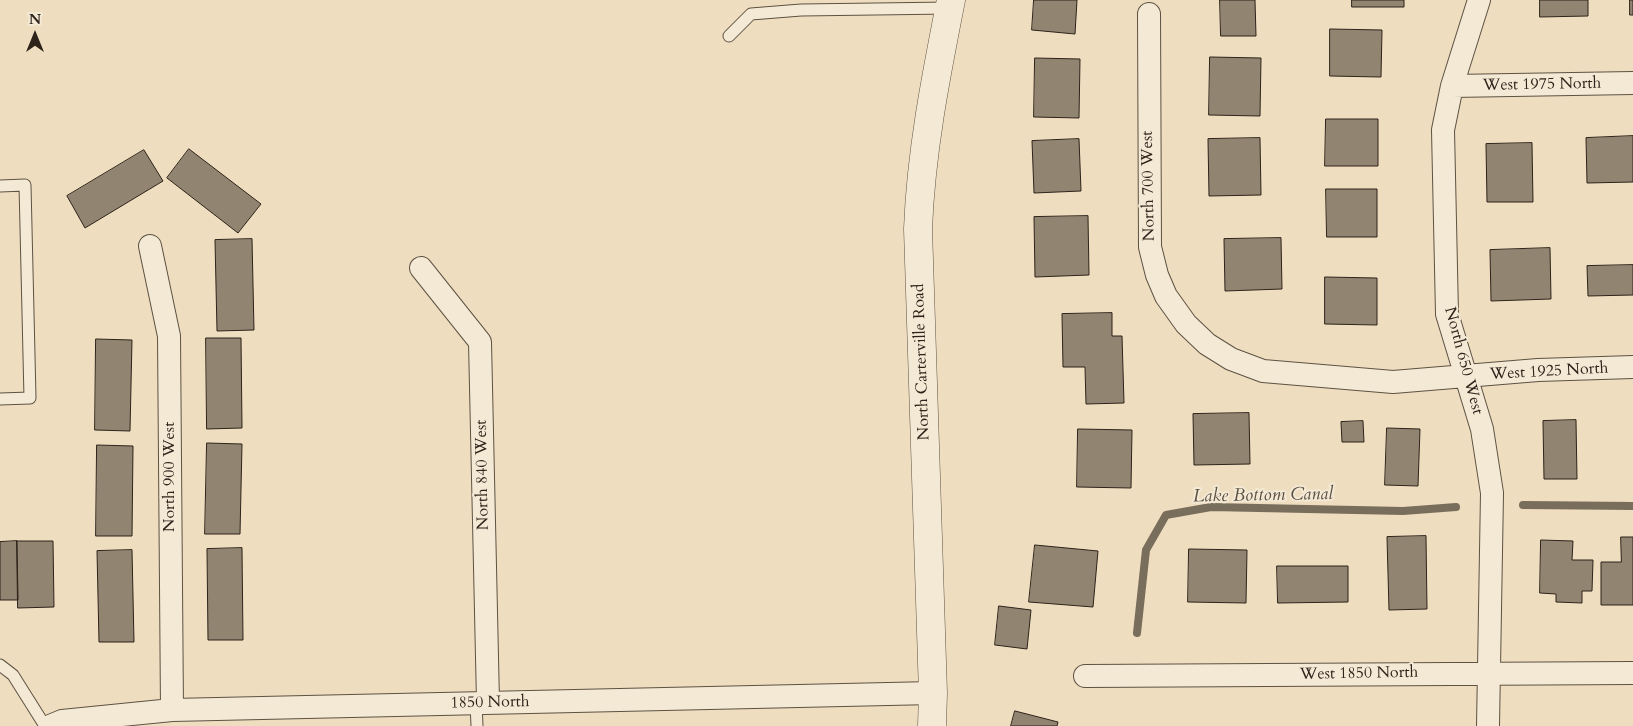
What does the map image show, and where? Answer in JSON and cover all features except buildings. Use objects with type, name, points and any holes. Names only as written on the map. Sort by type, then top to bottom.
[{"type":"street","name":"North 650 West","points":[[1480,0],[1452,86],[1443,130],[1447,314],[1482,429],[1492,493],[1488,726]]},
{"type":"street","name":"North Carterville Road","points":[[932,726],[918,229],[920,173],[928,119],[951,4]]},
{"type":"street","name":"North 700 West","points":[[1149,14],[1150,247],[1157,275],[1166,296],[1186,324],[1207,344],[1231,359],[1263,371],[1393,382],[1465,377]]},
{"type":"street","name":"West 1975 North","points":[[1452,86],[1633,83]]},
{"type":"street","name":"North 900 West","points":[[150,246],[169,336],[172,710]]},
{"type":"street","name":"North 840 West","points":[[421,268],[480,342],[482,703]]},
{"type":"street","name":"West 1925 North","points":[[1465,377],[1538,370],[1633,367]]},
{"type":"street","name":"West 1850 North","points":[[1084,676],[1488,672],[1633,673]]},
{"type":"street","name":"1850 North","points":[[50,726],[62,721],[141,719],[172,710],[932,693]]},
{"type":"lane","points":[[729,36],[751,14],[951,4]]},
{"type":"lane","points":[[0,186],[25,185],[30,398],[0,399]]},
{"type":"lane","points":[[0,666],[13,674],[45,726]]},
{"type":"lane","points":[[477,726],[482,703]]},
{"type":"waterway","name":"Lake Bottom Canal","points":[[1523,505],[1633,506]]},
{"type":"waterway","name":"Lake Bottom Canal","points":[[1137,633],[1146,550],[1166,515],[1211,507],[1403,511],[1456,507]]}]
